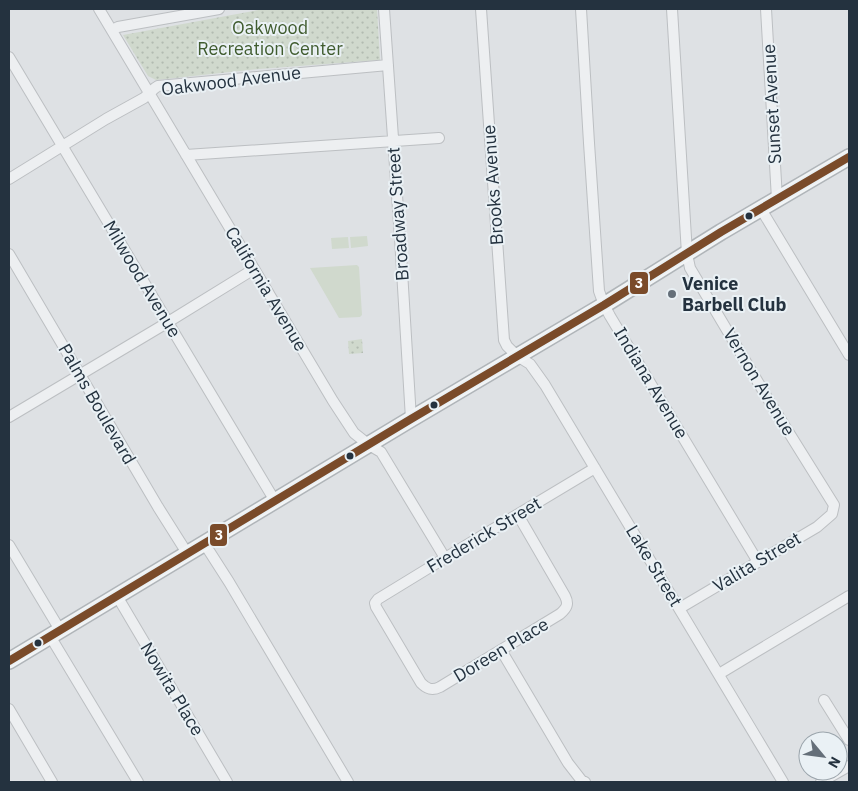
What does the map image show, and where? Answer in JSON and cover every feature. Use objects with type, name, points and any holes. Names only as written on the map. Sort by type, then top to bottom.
[{"type":"highway","points":[[9,661],[849,156]]},
{"type":"street","name":"California Avenue","points":[[99,9],[338,408],[354,433],[382,453],[445,558]]},
{"type":"street","points":[[112,30],[118,27],[189,12],[219,9]]},
{"type":"street","name":"Broadway Street","points":[[384,9],[411,419]]},
{"type":"street","name":"Brooks Avenue","points":[[481,9],[504,340],[517,356]]},
{"type":"street","name":"Indiana Avenue","points":[[581,9],[599,290],[604,305],[758,562]]},
{"type":"street","name":"Vernon Avenue","points":[[672,9],[687,254],[690,268],[834,505],[832,514]]},
{"type":"street","name":"Sunset Avenue","points":[[766,9],[777,199]]},
{"type":"street","name":"Milwood Avenue","points":[[9,57],[275,501]]},
{"type":"street","name":"Oakwood Avenue","points":[[9,179],[106,119],[144,98],[158,86],[388,65]]},
{"type":"street","points":[[186,155],[439,138]]},
{"type":"street","points":[[760,209],[849,355]]},
{"type":"street","name":"Palms Boulevard","points":[[9,254],[187,553]]},
{"type":"street","points":[[9,417],[254,269]]},
{"type":"street","name":"Lake Street","points":[[517,356],[530,364],[595,468],[784,782]]},
{"type":"street","name":"Frederick Street","points":[[430,689],[421,683],[375,603],[378,599],[595,468]]},
{"type":"street","name":"Valita Street","points":[[680,608],[817,527],[832,514]]},
{"type":"street","name":"Doreen Place","points":[[430,689],[440,687],[565,610],[568,601],[518,515]]},
{"type":"street","points":[[204,543],[348,782]]},
{"type":"street","points":[[9,545],[55,633],[138,782]]},
{"type":"street","name":"Nowita Place","points":[[117,596],[227,782]]},
{"type":"street","points":[[719,674],[849,596]]},
{"type":"street","points":[[501,650],[568,763],[583,782]]},
{"type":"street","points":[[824,700],[849,740]]},
{"type":"street","points":[[9,709],[52,782]]},
{"type":"street","points":[[821,782],[849,766]]},
{"type":"green space","name":"Oakwood Recreation Center","points":[[264,9],[377,9],[380,60],[259,69],[156,80],[148,76],[123,35]]},
{"type":"green space","points":[[367,236],[368,246],[351,248],[350,237]]},
{"type":"green space","points":[[348,237],[349,248],[332,249],[331,238]]},
{"type":"green space","points":[[357,265],[359,267],[362,315],[360,317],[339,318],[310,268]]},
{"type":"green space","points":[[362,339],[363,353],[349,354],[348,341]]},
{"type":"transit line","name":"3","points":[[9,661],[604,305],[721,232],[849,157]]},
{"type":"place","name":"Venice Barbell Club","points":[[672,294]]}]
